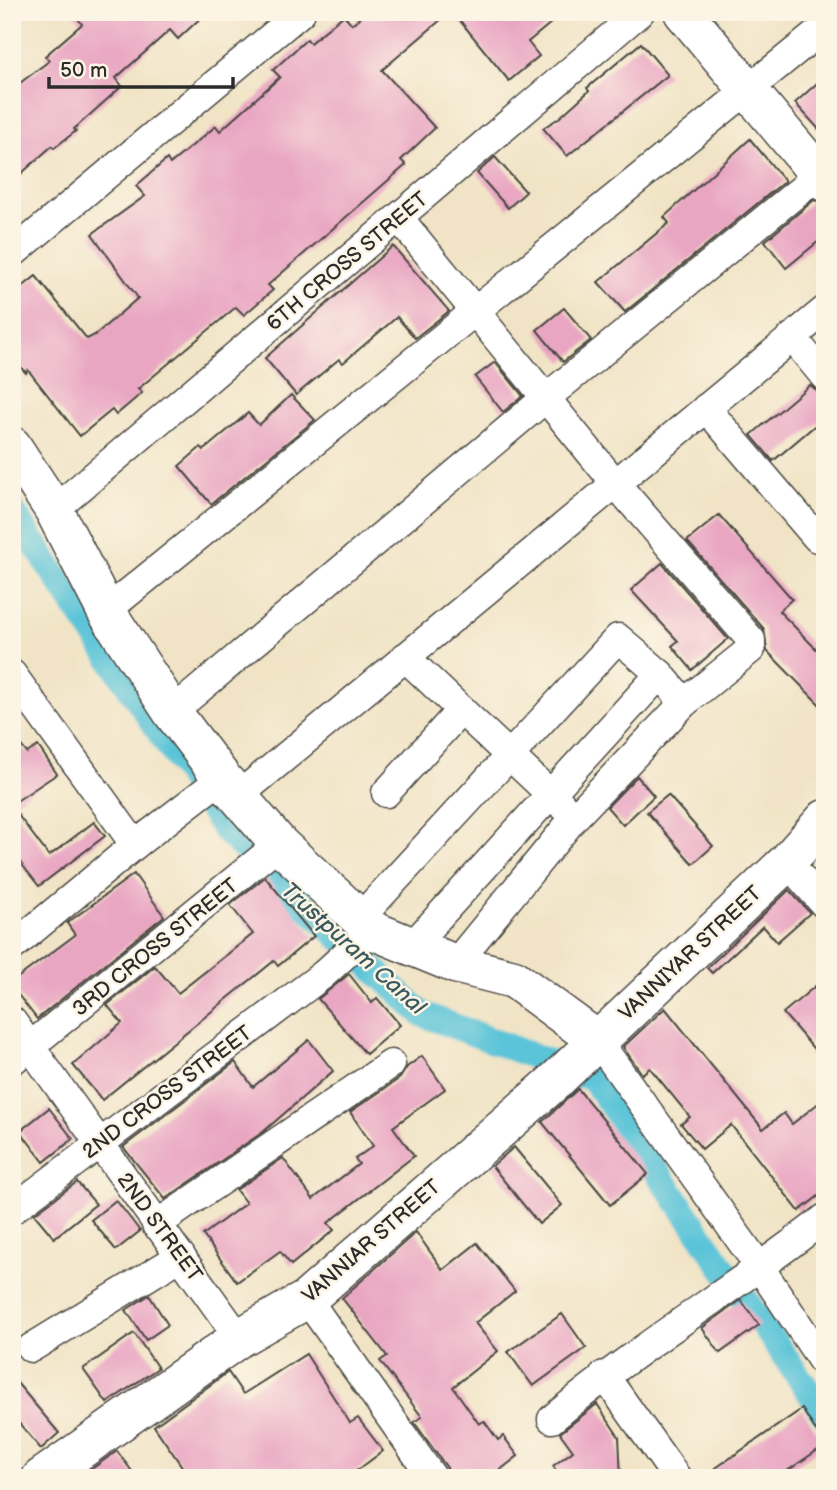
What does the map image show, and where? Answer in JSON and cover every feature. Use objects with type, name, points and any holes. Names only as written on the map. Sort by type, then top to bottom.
[{"type":"street","points":[[12,254],[301,12]]},
{"type":"street","name":"6TH CROSS STREET","points":[[54,510],[640,12]]},
{"type":"street","points":[[172,712],[547,397],[823,176],[684,12]]},
{"type":"street","points":[[107,611],[825,27]]},
{"type":"street","points":[[399,218],[615,483],[751,640],[751,649],[684,702],[574,818],[456,964]]},
{"type":"street","points":[[12,947],[170,818],[230,787],[405,657],[825,310]]},
{"type":"street","points":[[792,337],[825,377]]},
{"type":"street","points":[[706,408],[817,538]]},
{"type":"street","points":[[12,446],[54,510],[107,611],[172,712],[230,787],[279,844],[366,925],[456,964],[514,979],[597,1040],[761,1269],[825,1365]]},
{"type":"street","name":"2ND CROSS STREET","points":[[12,1210],[324,974],[510,755],[618,638],[660,674]]},
{"type":"street","points":[[405,657],[550,792],[574,818]]},
{"type":"street","points":[[412,946],[660,674],[684,702]]},
{"type":"street","points":[[15,683],[135,845]]},
{"type":"street","points":[[386,793],[461,710]]},
{"type":"street","name":"VANNIYAR STREET","points":[[552,1084],[787,862],[825,819]]},
{"type":"street","name":"3RD CROSS STREET","points":[[21,1055],[279,844]]},
{"type":"street","points":[[787,862],[825,905]]},
{"type":"street","name":"2ND STREET","points":[[12,1021],[21,1055],[100,1142],[156,1225],[239,1338]]},
{"type":"street","points":[[156,1225],[391,1064]]},
{"type":"street","name":"VANNIAR STREET","points":[[41,1478],[239,1338],[307,1299],[552,1084]]},
{"type":"street","points":[[552,1419],[604,1375],[761,1269],[825,1219]]},
{"type":"street","points":[[31,1348],[181,1256]]},
{"type":"street","points":[[307,1299],[431,1477]]},
{"type":"street","points":[[604,1375],[677,1478]]},
{"type":"building","points":[[73,12],[207,12],[178,39],[170,30],[116,78],[122,86],[74,129],[76,131],[54,148],[52,146],[12,182],[12,89],[49,61],[45,56],[82,24]]},
{"type":"building","points":[[366,12],[450,12],[382,70],[435,128],[401,160],[406,165],[268,285],[273,290],[244,315],[236,307],[138,389],[142,393],[116,415],[112,410],[80,436],[28,370],[26,373],[12,357],[12,295],[36,276],[87,339],[95,335],[138,298],[92,234],[145,196],[136,186],[167,159],[170,164],[216,126],[220,131],[280,77],[273,70],[307,39],[310,43],[344,15],[352,24]]},
{"type":"building","points":[[453,12],[564,12],[528,42],[539,56],[509,81]]},
{"type":"building","points":[[641,43],[668,75],[567,156],[543,128],[559,118],[589,91],[587,88]]},
{"type":"building","points":[[825,76],[825,136],[795,103]]},
{"type":"building","points":[[750,139],[785,181],[625,312],[598,282],[669,223],[664,217]]},
{"type":"building","points":[[495,157],[526,192],[508,208],[477,173]]},
{"type":"building","points":[[814,200],[825,203],[825,236],[786,268],[765,241]]},
{"type":"building","points":[[393,246],[449,311],[415,338],[397,317],[343,363],[339,359],[296,395],[265,358]]},
{"type":"building","points":[[564,308],[591,340],[563,362],[537,330]]},
{"type":"building","points":[[495,362],[523,396],[503,412],[475,377]]},
{"type":"building","points":[[810,385],[825,397],[825,417],[773,461],[751,435]]},
{"type":"building","points":[[291,395],[315,420],[211,504],[179,466],[201,447],[204,450],[248,413],[259,425]]},
{"type":"building","points":[[719,515],[792,599],[779,611],[825,658],[825,710],[767,651],[764,629],[687,541]]},
{"type":"building","points":[[662,563],[728,639],[692,670],[672,646],[678,641],[631,590]]},
{"type":"building","points":[[12,734],[27,753],[38,746],[57,774],[12,804]]},
{"type":"building","points":[[637,776],[654,796],[623,825],[607,807]]},
{"type":"building","points":[[668,795],[713,846],[693,864],[647,812]]},
{"type":"building","points":[[12,807],[49,856],[94,822],[105,836],[39,886],[12,852]]},
{"type":"building","points":[[134,874],[164,916],[37,1019],[12,987],[12,982],[75,935],[67,923]]},
{"type":"building","points":[[265,877],[314,936],[278,966],[274,961],[102,1100],[73,1065],[122,1023],[107,1005],[155,966],[178,993],[253,934],[230,905]]},
{"type":"building","points":[[789,890],[810,913],[777,942],[763,926],[712,973],[707,968]]},
{"type":"building","points":[[349,974],[372,1003],[377,998],[400,1025],[366,1054],[318,999]]},
{"type":"building","points":[[825,978],[825,1062],[783,1013]]},
{"type":"building","points":[[665,1008],[763,1129],[784,1113],[792,1124],[825,1098],[825,1191],[799,1211],[731,1125],[702,1149],[681,1124],[690,1117],[650,1068],[642,1074],[623,1047]]},
{"type":"building","points":[[309,1040],[333,1071],[263,1132],[165,1199],[123,1147],[235,1062],[253,1087]]},
{"type":"building","points":[[422,1056],[445,1089],[393,1127],[414,1156],[328,1223],[334,1230],[291,1265],[280,1251],[237,1282],[203,1235],[246,1203],[236,1190],[283,1158],[313,1199],[359,1164],[355,1159],[373,1146],[350,1112],[400,1078],[407,1067]]},
{"type":"building","points":[[578,1089],[648,1174],[610,1205],[542,1122]]},
{"type":"building","points":[[49,1108],[73,1139],[44,1162],[20,1131]]},
{"type":"building","points":[[514,1147],[562,1205],[539,1224],[492,1166]]},
{"type":"building","points":[[77,1182],[96,1204],[54,1238],[34,1214]]},
{"type":"building","points":[[116,1200],[140,1231],[116,1250],[91,1220]]},
{"type":"building","points":[[416,1232],[443,1270],[477,1243],[515,1291],[475,1323],[498,1351],[453,1387],[479,1424],[484,1421],[498,1440],[503,1436],[518,1456],[490,1478],[449,1478],[447,1468],[414,1422],[422,1417],[380,1361],[387,1356],[342,1298]]},
{"type":"building","points":[[149,1295],[168,1325],[146,1340],[126,1310]]},
{"type":"building","points":[[741,1300],[759,1325],[720,1353],[702,1328]]},
{"type":"building","points":[[562,1314],[586,1348],[533,1386],[508,1352]]},
{"type":"building","points":[[134,1333],[158,1368],[107,1403],[83,1369]]},
{"type":"building","points":[[306,1354],[350,1423],[358,1418],[383,1451],[347,1478],[190,1478],[154,1426],[228,1372],[243,1394]]},
{"type":"building","points":[[12,1377],[59,1433],[41,1449],[12,1415]]},
{"type":"building","points":[[597,1404],[619,1437],[621,1478],[561,1478],[553,1466],[573,1451],[560,1433]]},
{"type":"building","points":[[802,1409],[825,1445],[777,1478],[701,1478]]},
{"type":"building","points":[[117,1451],[137,1478],[79,1478]]},
{"type":"waterway","name":"Trustpuram Canal","points":[[12,510],[225,831],[422,1014],[593,1079],[825,1415]]}]
